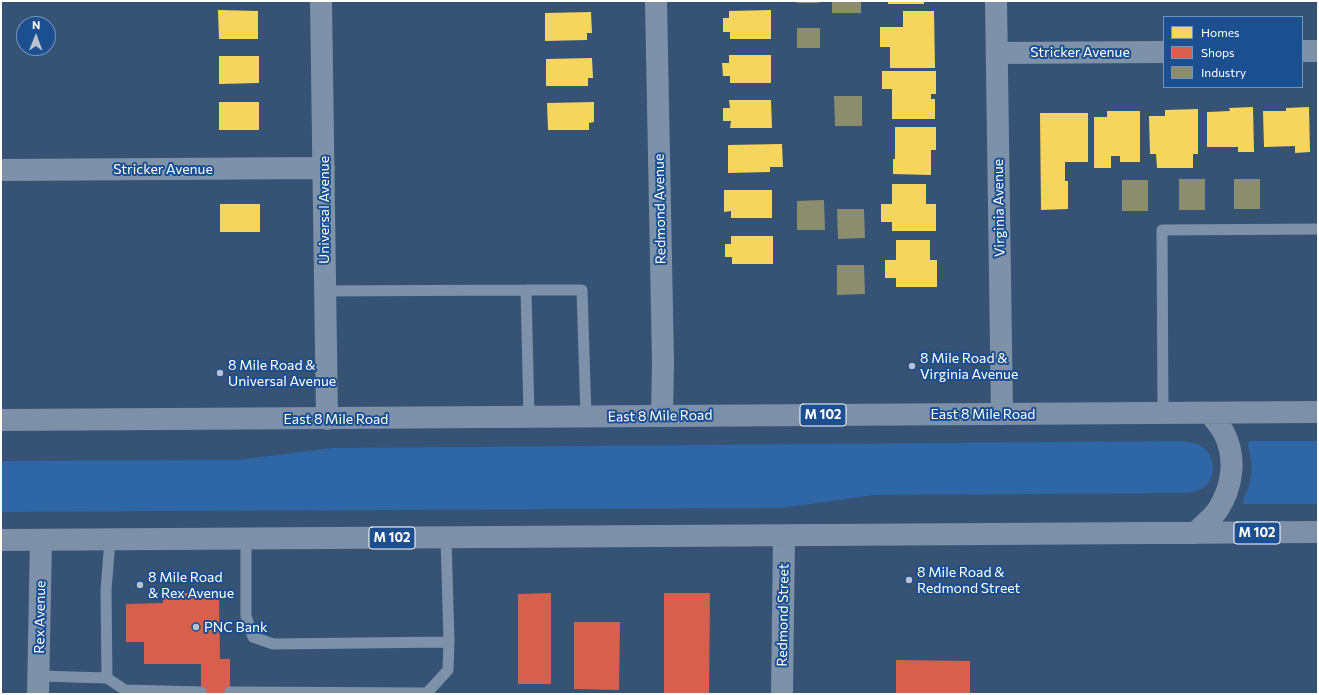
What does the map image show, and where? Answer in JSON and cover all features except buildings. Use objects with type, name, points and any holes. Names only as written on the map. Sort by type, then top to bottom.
[{"type":"highway","name":"East 8 Mile Road","points":[[1,420],[1318,412]]},
{"type":"highway","points":[[1195,533],[1217,511],[1226,494],[1231,476],[1232,460],[1229,446],[1223,432],[1210,413]]},
{"type":"highway","name":"M 102","points":[[1,540],[1318,532]]},
{"type":"street","name":"Universal Avenue","points":[[321,1],[327,419]]},
{"type":"street","name":"Redmond Avenue","points":[[656,1],[663,363],[662,416]]},
{"type":"street","name":"Virginia Avenue","points":[[996,1],[1002,414]]},
{"type":"street","points":[[1303,51],[1318,50]]},
{"type":"street","name":"Stricker Avenue","points":[[997,53],[1163,52]]},
{"type":"street","name":"Stricker Avenue","points":[[1,170],[324,168]]},
{"type":"street","name":"Redmond Street","points":[[782,694],[784,536]]},
{"type":"street","name":"Rex Avenue","points":[[39,685],[41,540]]},
{"type":"lane","points":[[1163,413],[1162,230],[1318,230]]},
{"type":"lane","points":[[526,290],[529,417]]},
{"type":"lane","points":[[324,291],[582,290],[586,417]]},
{"type":"lane","points":[[230,692],[427,693],[448,670],[449,642],[446,538]]},
{"type":"lane","points":[[246,539],[246,616],[253,637],[273,644],[449,642]]},
{"type":"lane","points":[[107,678],[106,590],[110,540]]},
{"type":"lane","points":[[39,685],[107,678],[128,692],[201,692]]},
{"type":"shaded area","points":[[1180,441],[1194,443],[1201,446],[1209,454],[1213,464],[1212,475],[1207,485],[1187,493],[875,495],[781,508],[1,512],[1,461],[237,460],[332,448]]},
{"type":"shaded area","points":[[1251,441],[1318,441],[1318,504],[1243,503],[1251,475],[1252,465],[1248,443]]},
{"type":"place","name":"8 Mile Road & Virginia Avenue","points":[[912,366]]},
{"type":"place","name":"8 Mile Road & Universal Avenue","points":[[220,373]]},
{"type":"place","name":"8 Mile Road & Redmond Street","points":[[909,580]]},
{"type":"place","name":"8 Mile Road & Rex Avenue","points":[[140,585]]},
{"type":"place","name":"PNC Bank","points":[[196,627]]}]
